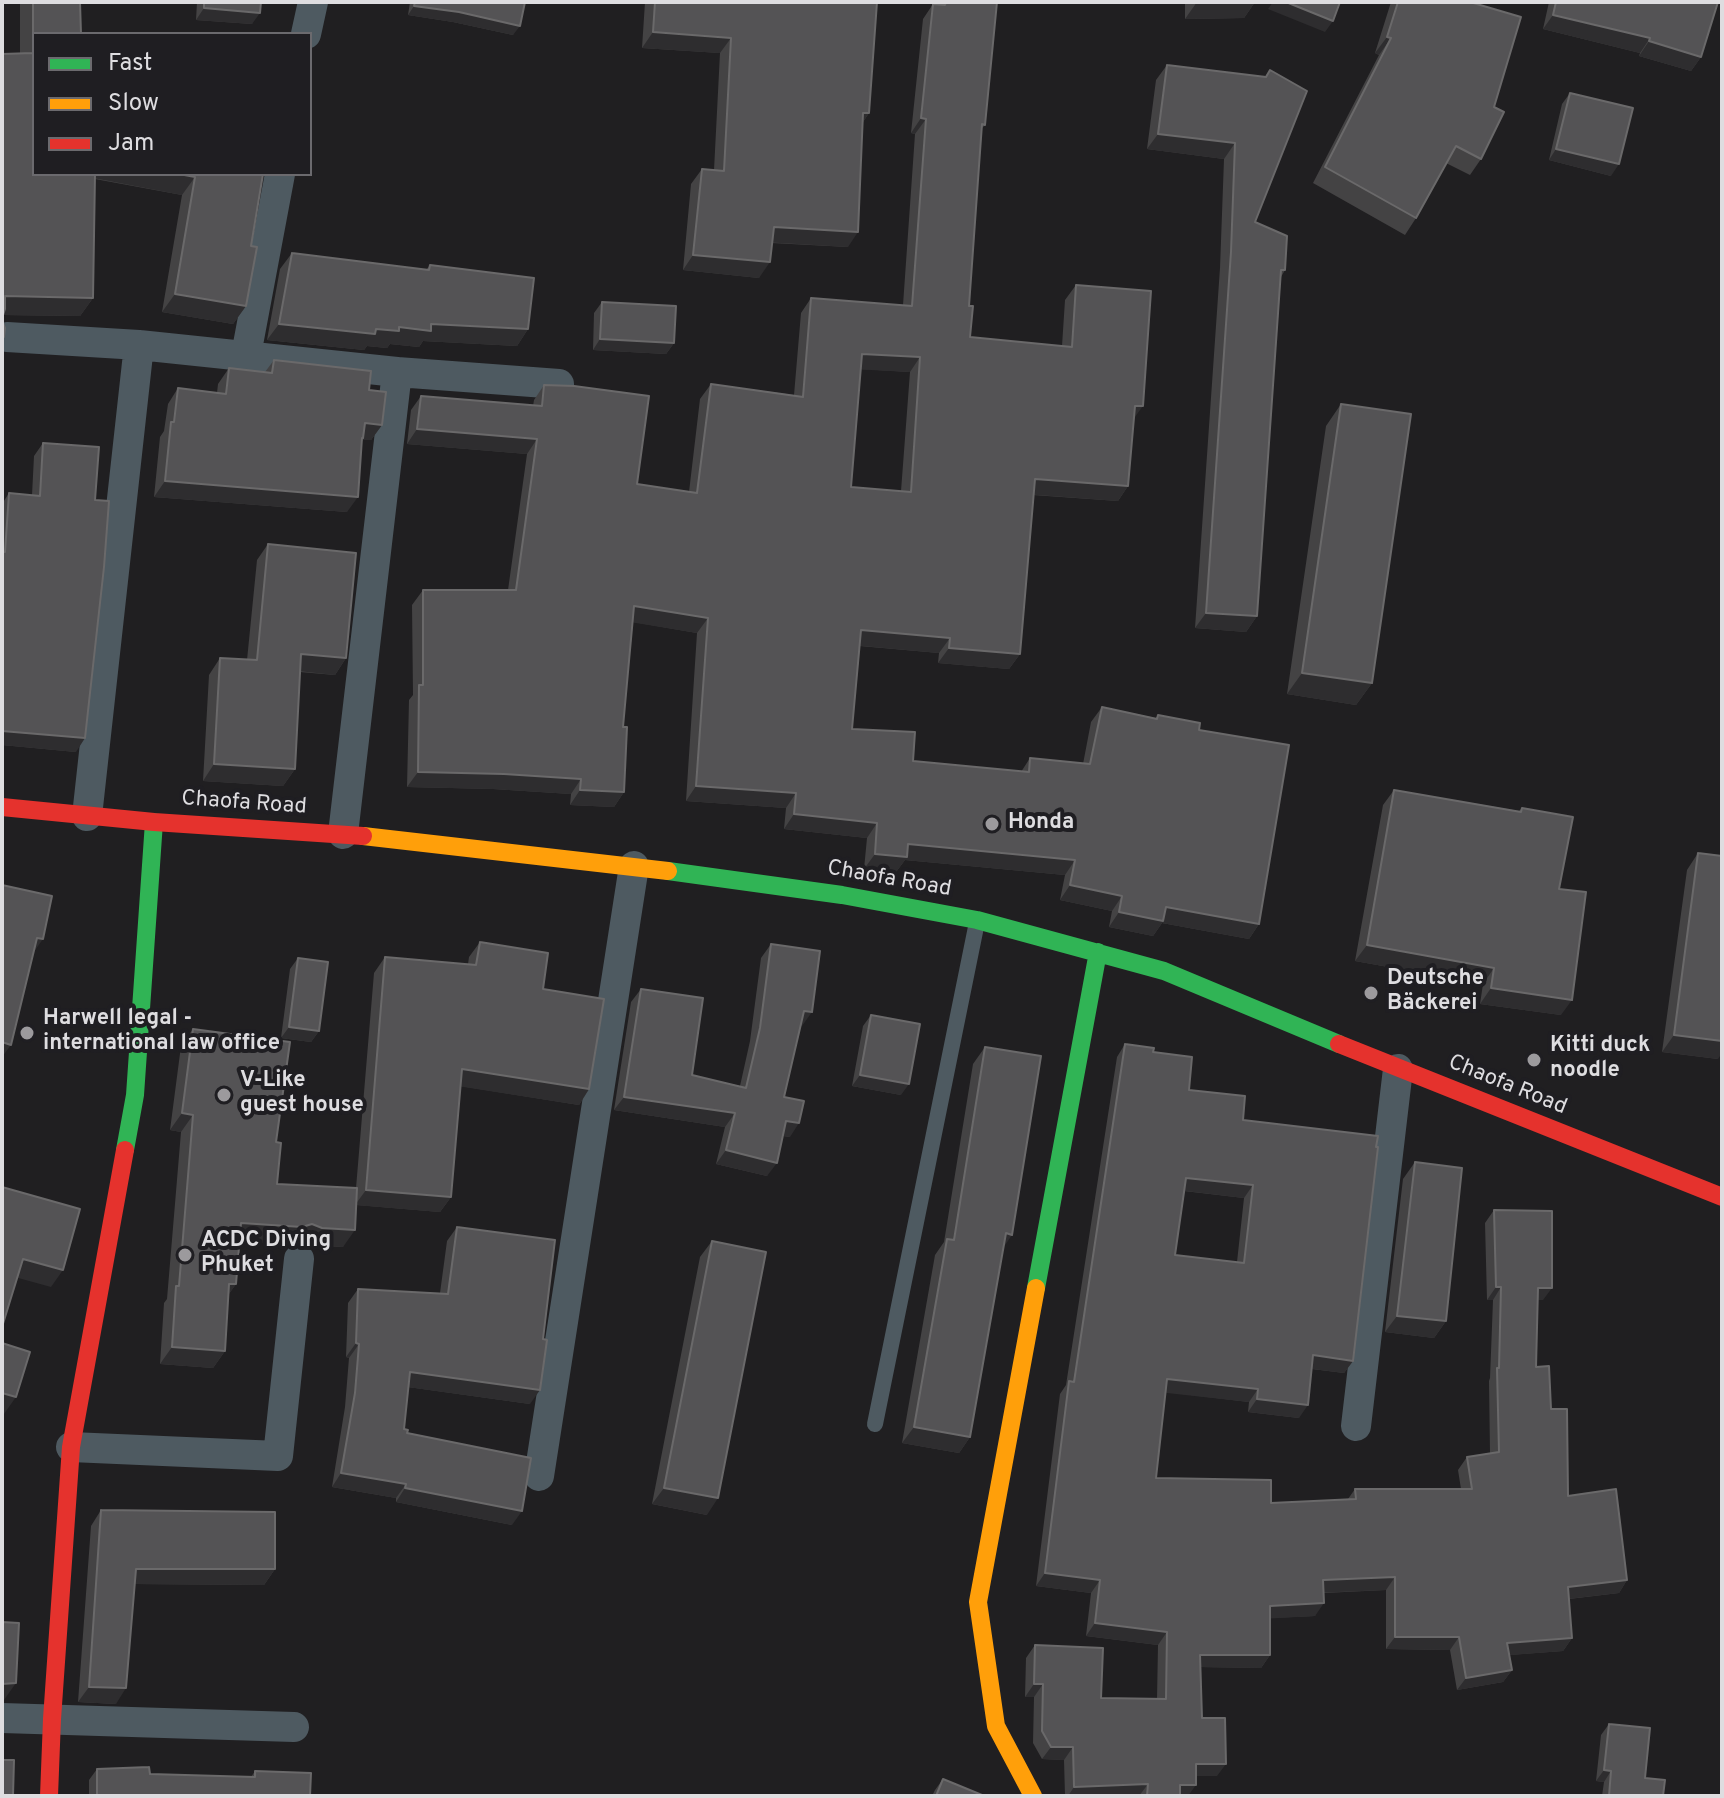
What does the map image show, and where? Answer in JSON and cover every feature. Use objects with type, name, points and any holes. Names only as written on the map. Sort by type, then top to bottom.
[{"type":"street","points":[[306,32],[313,2]]},
{"type":"street","points":[[246,355],[280,176]]},
{"type":"street","points":[[7,337],[139,345],[397,372],[559,384]]},
{"type":"street","points":[[87,816],[139,345]]},
{"type":"street","points":[[343,834],[397,372]]},
{"type":"street","name":"Chaofa Road","points":[[2,807],[154,822],[343,834],[634,866],[842,895],[977,920],[1164,971],[1398,1069],[1722,1197]]},
{"type":"street","points":[[49,1796],[71,1447],[135,1095],[154,822]]},
{"type":"street","points":[[539,1476],[634,866]]},
{"type":"street","points":[[1033,1796],[996,1726],[978,1602],[1098,952]]},
{"type":"street","points":[[1356,1426],[1398,1069]]},
{"type":"street","points":[[71,1447],[278,1456],[299,1259]]},
{"type":"street","points":[[2,1718],[294,1727]]},
{"type":"lane","points":[[875,1424],[977,920]]},
{"type":"building","points":[[33,2],[80,2],[81,32],[33,32]]},
{"type":"building","points":[[204,2],[261,2],[260,13],[204,8]]},
{"type":"building","points":[[415,2],[525,2],[520,26],[459,12],[414,6]]},
{"type":"building","points":[[655,2],[877,2],[869,113],[863,113],[858,232],[774,227],[770,262],[693,255],[702,169],[724,171],[731,38],[653,32]]},
{"type":"building","points":[[946,2],[997,2],[985,125],[982,124],[969,306],[973,306],[970,337],[1072,347],[1076,285],[1151,291],[1143,406],[1135,406],[1128,486],[1035,479],[1020,654],[949,648],[950,638],[861,630],[852,729],[915,732],[913,761],[1029,772],[1030,758],[1090,764],[1102,707],[1157,719],[1158,715],[1200,723],[1199,730],[1289,745],[1259,924],[1166,907],[1163,921],[1119,912],[1122,896],[1070,885],[1075,860],[908,844],[907,857],[875,854],[877,823],[794,814],[796,793],[696,786],[708,618],[634,606],[623,727],[627,727],[624,792],[580,790],[581,779],[418,772],[419,685],[423,685],[423,590],[516,590],[537,439],[417,429],[421,396],[542,406],[544,385],[649,396],[637,484],[697,493],[711,384],[803,397],[811,298],[912,306],[926,119],[921,118],[933,4],[945,5]],"holes":[[[862,354],[920,357],[911,492],[851,487]]]},
{"type":"building","points":[[1286,2],[1340,2],[1333,21]]},
{"type":"building","points":[[1398,2],[1470,2],[1521,17],[1494,107],[1504,112],[1481,159],[1456,146],[1416,218],[1325,167],[1391,38],[1387,37]]},
{"type":"building","points":[[1556,2],[1718,2],[1701,57],[1649,41],[1650,38],[1553,15]]},
{"type":"building","points":[[32,53],[32,176],[95,176],[93,298],[5,296],[2,318],[2,54]]},
{"type":"building","points":[[1167,65],[1266,77],[1270,70],[1307,91],[1255,222],[1287,236],[1285,270],[1281,270],[1257,616],[1206,613],[1231,252],[1235,143],[1158,134]]},
{"type":"building","points":[[1570,93],[1633,108],[1619,164],[1556,149]]},
{"type":"building","points":[[190,176],[263,176],[251,246],[257,247],[246,306],[175,294],[195,177]]},
{"type":"building","points":[[292,253],[429,270],[430,265],[534,278],[528,329],[431,324],[431,331],[399,327],[399,331],[376,329],[375,334],[279,324]]},
{"type":"building","points":[[602,302],[676,306],[674,343],[600,339]]},
{"type":"building","points":[[274,360],[371,371],[369,390],[386,392],[382,425],[365,423],[358,497],[165,481],[178,388],[226,394],[229,368],[272,373]]},
{"type":"building","points":[[1341,404],[1411,414],[1372,683],[1302,673]]},
{"type":"building","points":[[43,443],[99,447],[95,500],[109,501],[85,738],[2,731],[2,552],[5,552],[9,493],[40,496]]},
{"type":"building","points":[[268,544],[356,553],[346,658],[301,654],[295,769],[214,764],[220,658],[257,660]]},
{"type":"building","points":[[1394,790],[1521,812],[1522,808],[1573,817],[1559,889],[1586,892],[1572,1000],[1491,988],[1494,968],[1367,945]]},
{"type":"building","points":[[1698,853],[1722,856],[1722,1041],[1674,1035]]},
{"type":"building","points":[[2,885],[52,896],[43,939],[37,938],[11,1045],[2,1042]]},
{"type":"building","points":[[480,942],[548,953],[543,989],[604,999],[589,1089],[462,1069],[451,1197],[366,1190],[385,957],[476,965]]},
{"type":"building","points":[[771,944],[820,951],[812,1012],[804,1011],[784,1097],[804,1101],[799,1123],[786,1121],[777,1163],[726,1150],[735,1113],[624,1097],[641,989],[703,998],[692,1075],[746,1088],[760,1028]]},
{"type":"building","points":[[298,958],[328,962],[319,1031],[289,1027]]},
{"type":"building","points":[[871,1015],[920,1024],[909,1084],[860,1075]]},
{"type":"building","points":[[193,1029],[290,1042],[276,1142],[281,1143],[277,1184],[357,1188],[355,1230],[322,1228],[312,1224],[302,1227],[241,1223],[236,1284],[229,1284],[225,1351],[172,1347],[193,1115],[182,1113]]},
{"type":"building","points":[[1125,1044],[1154,1048],[1153,1052],[1192,1057],[1189,1090],[1245,1096],[1243,1120],[1378,1136],[1378,1147],[1353,1361],[1313,1355],[1308,1405],[1257,1399],[1258,1389],[1167,1379],[1156,1478],[1271,1480],[1271,1503],[1356,1499],[1355,1489],[1472,1489],[1467,1457],[1499,1452],[1497,1368],[1501,1287],[1496,1287],[1494,1210],[1552,1211],[1552,1288],[1538,1288],[1536,1367],[1549,1366],[1551,1409],[1567,1409],[1568,1496],[1616,1489],[1627,1580],[1568,1587],[1572,1638],[1507,1643],[1512,1670],[1466,1678],[1459,1637],[1395,1637],[1395,1577],[1323,1580],[1324,1603],[1270,1606],[1270,1655],[1200,1655],[1202,1718],[1225,1718],[1226,1764],[1196,1764],[1196,1785],[1180,1785],[1180,1796],[1147,1796],[1148,1784],[1074,1787],[1073,1747],[1051,1747],[1042,1731],[1043,1684],[1034,1684],[1035,1645],[1103,1648],[1101,1698],[1166,1699],[1167,1632],[1095,1623],[1100,1580],[1045,1573],[1069,1381],[1074,1382]],"holes":[[[1186,1178],[1253,1185],[1244,1263],[1175,1255]]]},
{"type":"building","points":[[985,1047],[1041,1056],[1012,1235],[1006,1233],[970,1437],[914,1427],[947,1239],[954,1240]]},
{"type":"building","points":[[1415,1162],[1462,1168],[1446,1321],[1397,1316]]},
{"type":"building","points":[[2,1187],[80,1209],[63,1270],[23,1259],[2,1327]]},
{"type":"building","points":[[457,1227],[555,1240],[540,1390],[410,1372],[404,1429],[408,1430],[407,1433],[531,1458],[522,1511],[405,1488],[406,1484],[341,1473],[355,1393],[359,1344],[356,1343],[358,1289],[448,1294]]},
{"type":"building","points":[[712,1241],[766,1252],[718,1498],[664,1488]]},
{"type":"building","points":[[2,1343],[30,1352],[16,1397],[2,1393]]},
{"type":"building","points":[[101,1510],[275,1512],[275,1569],[136,1569],[126,1688],[89,1687]]},
{"type":"building","points":[[2,1622],[19,1623],[16,1683],[2,1684]]},
{"type":"building","points":[[1609,1724],[1650,1728],[1645,1778],[1665,1780],[1663,1796],[1609,1796],[1611,1771],[1604,1770]]},
{"type":"building","points":[[2,1760],[14,1760],[13,1796],[2,1796]]},
{"type":"building","points":[[149,1767],[150,1774],[255,1777],[255,1771],[311,1773],[310,1796],[97,1796],[97,1769]]},
{"type":"building","points":[[943,1779],[982,1795],[936,1796]]},
{"type":"traffic: fast","points":[[125,1150],[135,1095],[154,822]]},
{"type":"traffic: fast","points":[[668,871],[842,895],[977,920],[1164,971],[1339,1044]]},
{"type":"traffic: fast","points":[[1036,1288],[1098,952]]},
{"type":"traffic: slow","points":[[363,836],[668,871]]},
{"type":"traffic: slow","points":[[1033,1796],[996,1726],[978,1602],[1036,1288]]},
{"type":"traffic: jam","points":[[2,807],[154,822],[363,836]]},
{"type":"traffic: jam","points":[[1339,1044],[1722,1197]]},
{"type":"traffic: jam","points":[[49,1796],[71,1447],[125,1150]]},
{"type":"place","name":"Honda","points":[[992,824]]},
{"type":"place","name":"Deutsche Bäckerei","points":[[1371,993]]},
{"type":"place","name":"Harwell legal - international law office","points":[[27,1033]]},
{"type":"place","name":"Kitti duck noodle","points":[[1534,1060]]},
{"type":"place","name":"V-Like guest house","points":[[224,1095]]},
{"type":"place","name":"ACDC Diving Phuket","points":[[185,1255]]}]
